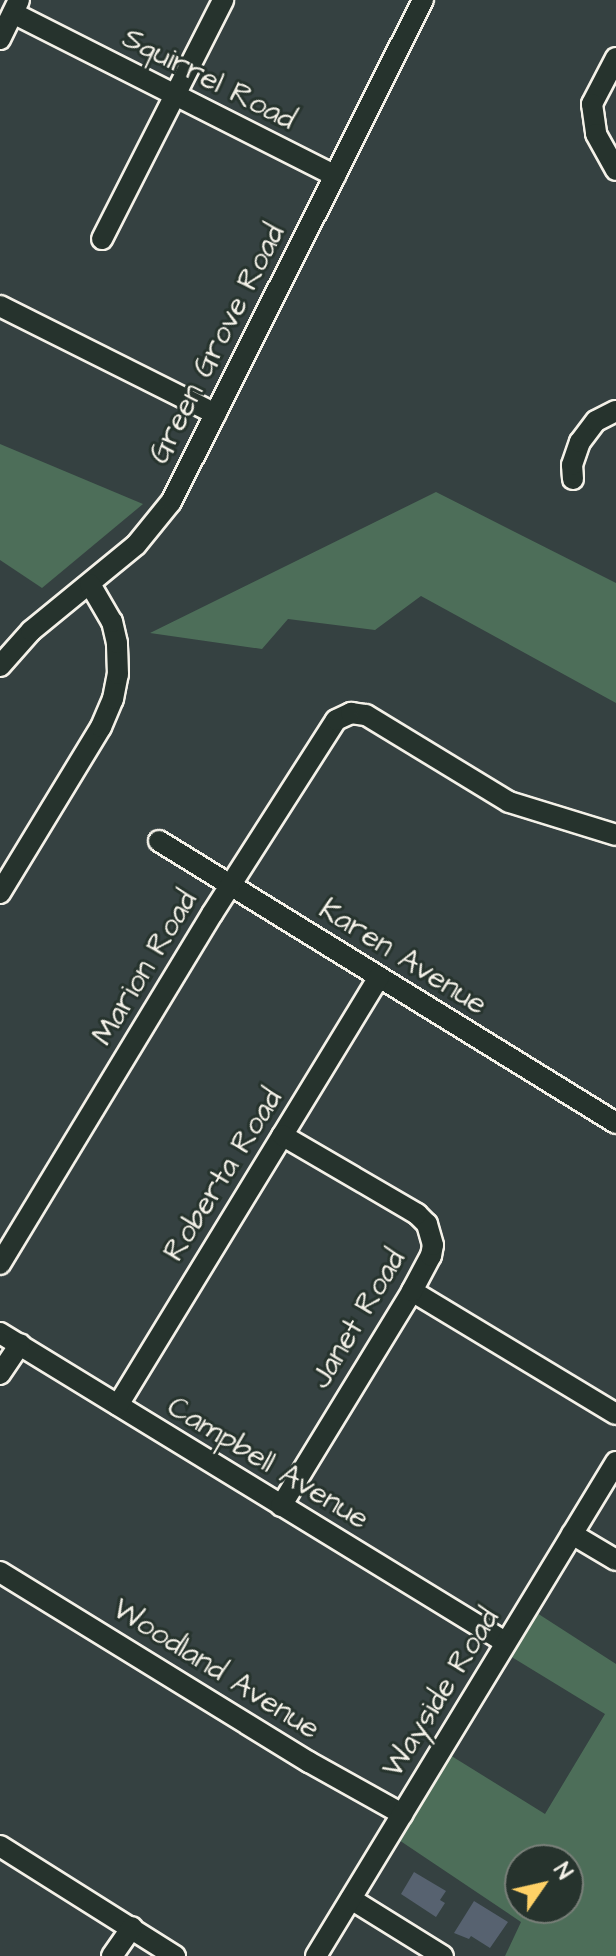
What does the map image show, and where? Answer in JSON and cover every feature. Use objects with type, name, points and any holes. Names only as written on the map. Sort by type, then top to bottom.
[{"type":"street","points":[[102,239],[223,0]]},
{"type":"street","name":"Green Grove Road","points":[[0,666],[31,631],[136,545],[161,516],[216,414],[423,0]]},
{"type":"street","points":[[0,39],[16,6]]},
{"type":"street","name":"Squirrel Road","points":[[16,6],[175,96],[335,176]]},
{"type":"street","points":[[616,58],[592,104],[596,134],[616,170]]},
{"type":"street","points":[[0,306],[216,414]]},
{"type":"street","points":[[573,479],[572,465],[580,442],[596,421],[616,411]]},
{"type":"street","points":[[0,893],[101,727],[113,699],[118,674],[117,643],[112,622],[90,584]]},
{"type":"street","name":"Marion Road","points":[[0,1264],[336,720],[351,713],[366,715],[509,802],[616,835]]},
{"type":"street","name":"Karen Avenue","points":[[159,841],[616,1123]]},
{"type":"street","name":"Roberta Road","points":[[118,1405],[379,977]]},
{"type":"street","name":"Janet Road","points":[[281,1506],[412,1291],[431,1256],[433,1245],[427,1224],[417,1214],[315,1151],[282,1135]]},
{"type":"street","points":[[412,1291],[616,1414]]},
{"type":"street","name":"Campbell Avenue","points":[[0,1333],[505,1642]]},
{"type":"street","points":[[0,1374],[20,1344]]},
{"type":"street","name":"Wayside Road","points":[[316,1956],[451,1739],[505,1642],[616,1462]]},
{"type":"street","points":[[572,1534],[616,1560]]},
{"type":"street","name":"Woodland Avenue","points":[[0,1572],[309,1762],[402,1814]]},
{"type":"street","points":[[0,1846],[175,1956]]},
{"type":"street","points":[[351,1899],[443,1956]]},
{"type":"street","points":[[112,1956],[132,1927]]},
{"type":"green space","points":[[0,444],[143,504],[42,588],[0,560]]},
{"type":"green space","points":[[436,492],[616,583],[616,703],[421,596],[375,630],[288,619],[262,649],[150,633]]},
{"type":"green space","points":[[523,1604],[616,1664],[616,1956],[505,1956],[520,1924],[584,1924],[584,1844],[504,1844],[504,1911],[387,1832],[437,1747],[545,1814],[605,1714],[497,1648]]},
{"type":"building","points":[[414,1872],[446,1891],[440,1900],[445,1903],[436,1917],[401,1894]]},
{"type":"building","points":[[474,1901],[507,1924],[490,1948],[471,1936],[469,1939],[454,1933]]}]
